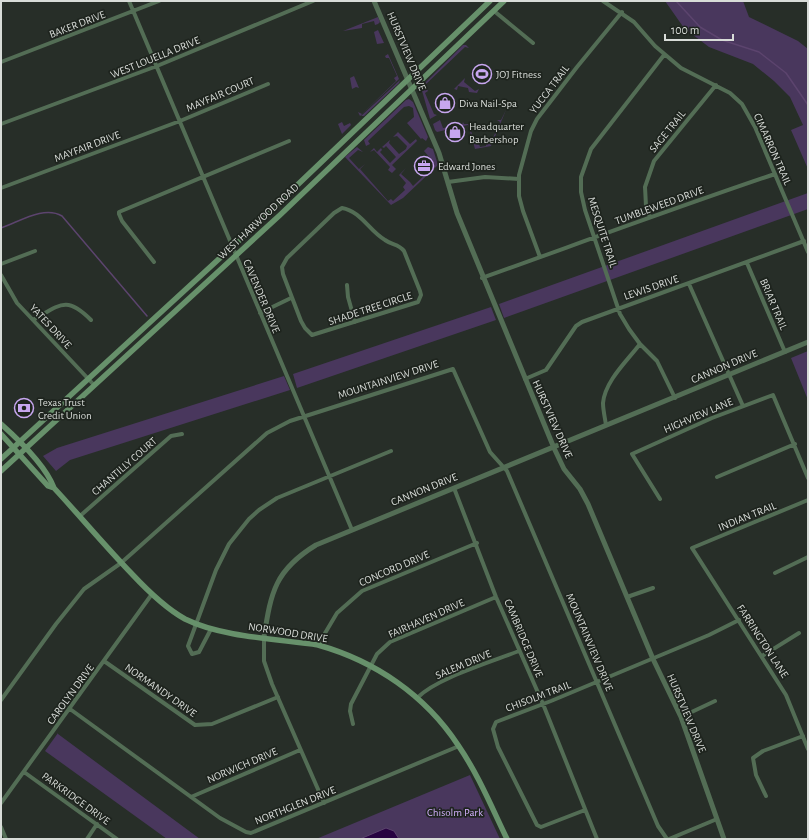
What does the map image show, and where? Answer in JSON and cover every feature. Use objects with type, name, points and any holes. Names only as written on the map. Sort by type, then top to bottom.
[{"type":"main road","name":"WEST HARWOOD ROAD","points":[[1,459],[232,247],[490,1]]},
{"type":"main road","name":"WEST HARWOOD ROAD","points":[[1,471],[235,256],[504,1]]},
{"type":"main road","name":"NORWOOD DRIVE","points":[[1,424],[17,445],[51,480],[54,488],[121,563],[152,594],[174,612],[196,624],[211,629],[318,645],[349,655],[391,678],[417,698],[439,719],[459,746],[507,839]]},
{"type":"main road","name":"NORWOOD DRIVE","points":[[1,434],[17,445]]},
{"type":"street","name":"CAVENDER DRIVE","points":[[129,1],[235,256],[352,530]]},
{"type":"street","name":"BAKER DRIVE","points":[[1,62],[134,12],[159,1]]},
{"type":"street","name":"WEST LOUELLA DRIVE","points":[[1,124],[157,66],[313,1]]},
{"type":"street","name":"HURSTVIEW DRIVE","points":[[374,1],[439,152],[457,213],[482,278],[554,448],[564,469],[584,495],[653,659],[681,717],[724,839]]},
{"type":"street","name":"CIMARRON TRAIL","points":[[603,1],[622,12],[634,22],[664,55],[680,68],[730,93],[742,104],[755,127],[808,252]]},
{"type":"street","points":[[494,11],[533,43]]},
{"type":"street","name":"YUCCA TRAIL","points":[[540,257],[519,196],[518,179],[531,131],[536,119],[622,12]]},
{"type":"street","name":"MESQUITE TRAIL","points":[[664,55],[591,149],[581,177],[581,192],[585,210],[618,308],[629,329],[640,344],[657,361],[675,398]]},
{"type":"street","name":"MAYFAIR COURT","points":[[180,121],[268,84]]},
{"type":"street","name":"SAGE TRAIL","points":[[650,217],[646,206],[645,187],[654,161],[716,85]]},
{"type":"street","name":"MAYFAIR DRIVE","points":[[1,188],[180,121]]},
{"type":"street","points":[[154,262],[122,221],[118,214],[119,212],[289,140]]},
{"type":"street","name":"TUMBLEWEED DRIVE","points":[[482,278],[650,217],[775,174]]},
{"type":"street","points":[[448,182],[485,177],[518,179]]},
{"type":"street","name":"SHADE TREE CIRCLE","points":[[342,208],[349,210],[383,239],[400,246],[404,251],[421,295],[418,302],[355,322],[312,335],[304,328],[291,298],[283,274],[282,264],[334,212],[342,208]]},
{"type":"street","name":"LEWIS DRIVE","points":[[525,380],[546,370],[576,326],[589,318],[690,284],[804,241]]},
{"type":"street","points":[[1,264],[35,251]]},
{"type":"street","name":"BRIAR TRAIL","points":[[747,263],[785,352]]},
{"type":"street","name":"YATES DRIVE","points":[[1,275],[14,299],[94,385]]},
{"type":"street","points":[[690,284],[743,406]]},
{"type":"street","points":[[348,285],[348,297],[355,322]]},
{"type":"street","points":[[260,313],[291,298]]},
{"type":"street","points":[[32,320],[58,307],[70,304],[91,320]]},
{"type":"street","name":"CANNON DRIVE","points":[[324,803],[278,698],[264,661],[264,638],[274,589],[282,574],[300,555],[316,545],[808,342]]},
{"type":"street","points":[[606,425],[603,406],[606,391],[615,375],[640,344]]},
{"type":"street","name":"MOUNTAINVIEW DRIVE","points":[[1,700],[56,624],[84,589],[121,563],[253,443],[274,428],[304,416],[453,368],[490,452],[505,467],[658,826],[668,839],[717,819]]},
{"type":"street","name":"HIGHVIEW LANE","points":[[660,499],[632,454],[712,418],[773,395],[794,444]]},
{"type":"street","name":"CHANTILLY COURT","points":[[80,516],[171,436],[182,434]]},
{"type":"street","points":[[717,477],[794,444],[808,478]]},
{"type":"street","points":[[211,629],[199,652],[192,654],[188,646],[216,570],[241,527],[272,500],[391,450]]},
{"type":"street","name":"CAMBRIDGE DRIVE","points":[[454,488],[477,543],[496,597],[543,704],[597,839]]},
{"type":"street","name":"INDIAN TRAIL","points":[[692,548],[808,500]]},
{"type":"street","name":"CONCORD DRIVE","points":[[318,645],[337,613],[362,591],[477,543]]},
{"type":"street","name":"FARRINGTON LANE","points":[[692,548],[786,695],[808,749]]},
{"type":"street","points":[[775,573],[808,557]]},
{"type":"street","points":[[627,598],[653,588]]},
{"type":"street","name":"CAROLYN DRIVE","points":[[1,803],[152,594]]},
{"type":"street","name":"FAIRHAVEN DRIVE","points":[[353,724],[350,711],[351,704],[377,654],[390,642],[496,597]]},
{"type":"street","name":"CHISOLM TRAIL","points":[[585,810],[541,827],[537,825],[498,747],[493,729],[496,722],[653,659],[739,620]]},
{"type":"street","points":[[762,656],[799,633]]},
{"type":"street","name":"SALEM DRIVE","points":[[417,698],[423,692],[441,682],[519,650]]},
{"type":"street","name":"NORMANDY DRIVE","points":[[104,661],[195,725],[212,724],[278,698]]},
{"type":"street","points":[[681,717],[715,701]]},
{"type":"street","name":"NORTHGLEN DRIVE","points":[[70,709],[190,797],[234,826],[251,832],[459,746]]},
{"type":"street","points":[[766,796],[756,775],[753,758],[763,751],[802,736]]},
{"type":"street","name":"NORWICH DRIVE","points":[[190,797],[300,750]]},
{"type":"street","name":"PARKRIDGE DRIVE","points":[[24,772],[117,839]]},
{"type":"street","points":[[87,839],[97,824]]},
{"type":"street","points":[[1,827],[6,839]]},
{"type":"green space","points":[[665,1],[743,1],[749,17],[798,41],[808,49],[808,169],[791,130],[803,125],[790,97],[774,81],[753,64],[709,47],[684,28]]},
{"type":"green space","points":[[378,17],[380,22],[378,24],[375,25],[374,21],[362,24],[362,28],[343,31]]},
{"type":"green space","points":[[378,30],[384,43],[377,44],[374,32]]},
{"type":"green space","points":[[463,45],[466,45],[469,48],[465,47],[425,85],[428,91],[425,93],[434,114],[437,115],[430,119],[421,87]]},
{"type":"green space","points":[[388,54],[399,79],[360,116],[358,112],[362,114],[396,81],[394,78],[397,76],[389,58],[386,58],[385,56]]},
{"type":"green space","points":[[354,76],[359,88],[356,87],[352,89],[350,78]]},
{"type":"green space","points":[[465,78],[464,82],[475,91],[479,89],[477,93],[469,92],[468,88],[458,86],[457,90],[454,89]]},
{"type":"green space","points":[[400,80],[399,83],[364,116],[361,116]]},
{"type":"green space","points":[[409,99],[413,102],[428,137],[426,141],[422,138],[421,139],[407,123],[414,117],[413,108],[409,106],[404,107],[368,141],[370,144],[366,146],[364,140],[406,100]]},
{"type":"green space","points":[[506,110],[491,146],[475,149],[468,125],[437,132],[433,124],[440,120],[443,128],[462,125],[463,122],[464,124],[469,124],[475,144],[479,144],[480,147],[486,146],[486,141],[492,140],[500,122],[497,120],[501,120]]},
{"type":"green space","points":[[342,122],[344,126],[350,123],[351,125],[342,134],[338,124]]},
{"type":"green space","points":[[398,132],[410,144],[416,139],[417,141],[392,165],[396,169],[392,173],[388,170],[390,167],[374,150],[370,152],[374,148],[377,152],[381,148],[382,150],[380,152],[390,163],[396,157],[386,146],[384,148],[382,147],[390,140],[389,143],[399,154],[406,149],[407,146],[397,136],[393,137]]},
{"type":"green space","points":[[357,147],[363,152],[358,150],[349,158],[359,169],[365,164],[360,169],[388,201],[391,199],[393,201],[405,190],[403,187],[406,183],[399,175],[406,168],[401,174],[413,186],[428,172],[426,170],[429,166],[425,161],[431,159],[424,151],[428,147],[433,149],[438,165],[403,198],[391,205],[345,157]]},
{"type":"green space","points":[[808,193],[808,209],[504,318],[499,304]]},
{"type":"green space","points":[[491,307],[496,320],[297,388],[293,374]]},
{"type":"green space","points":[[808,351],[808,400],[791,358]]},
{"type":"green space","points":[[284,376],[290,390],[70,460],[56,471],[43,456],[57,448]]},
{"type":"green space","points":[[58,733],[200,839],[167,839],[45,751]]},
{"type":"green space","name":"Chisolm Park","points":[[470,775],[500,839],[316,839]]},
{"type":"shaded area","points":[[386,828],[394,831],[399,839],[360,839]]},
{"type":"waterway","points":[[676,1],[700,27],[722,40],[759,52],[786,73],[808,105]]},
{"type":"waterway","points":[[1,228],[40,213],[55,213],[62,216],[147,316]]},
{"type":"place","name":"JOJ Fitness","points":[[482,74]]},
{"type":"place","name":"Diva Nail-Spa","points":[[445,103]]},
{"type":"place","name":"Headquarter Barbershop","points":[[455,132]]},
{"type":"place","name":"Edward Jones","points":[[424,166]]},
{"type":"place","name":"Texas Trust Credit Union","points":[[24,408]]}]
